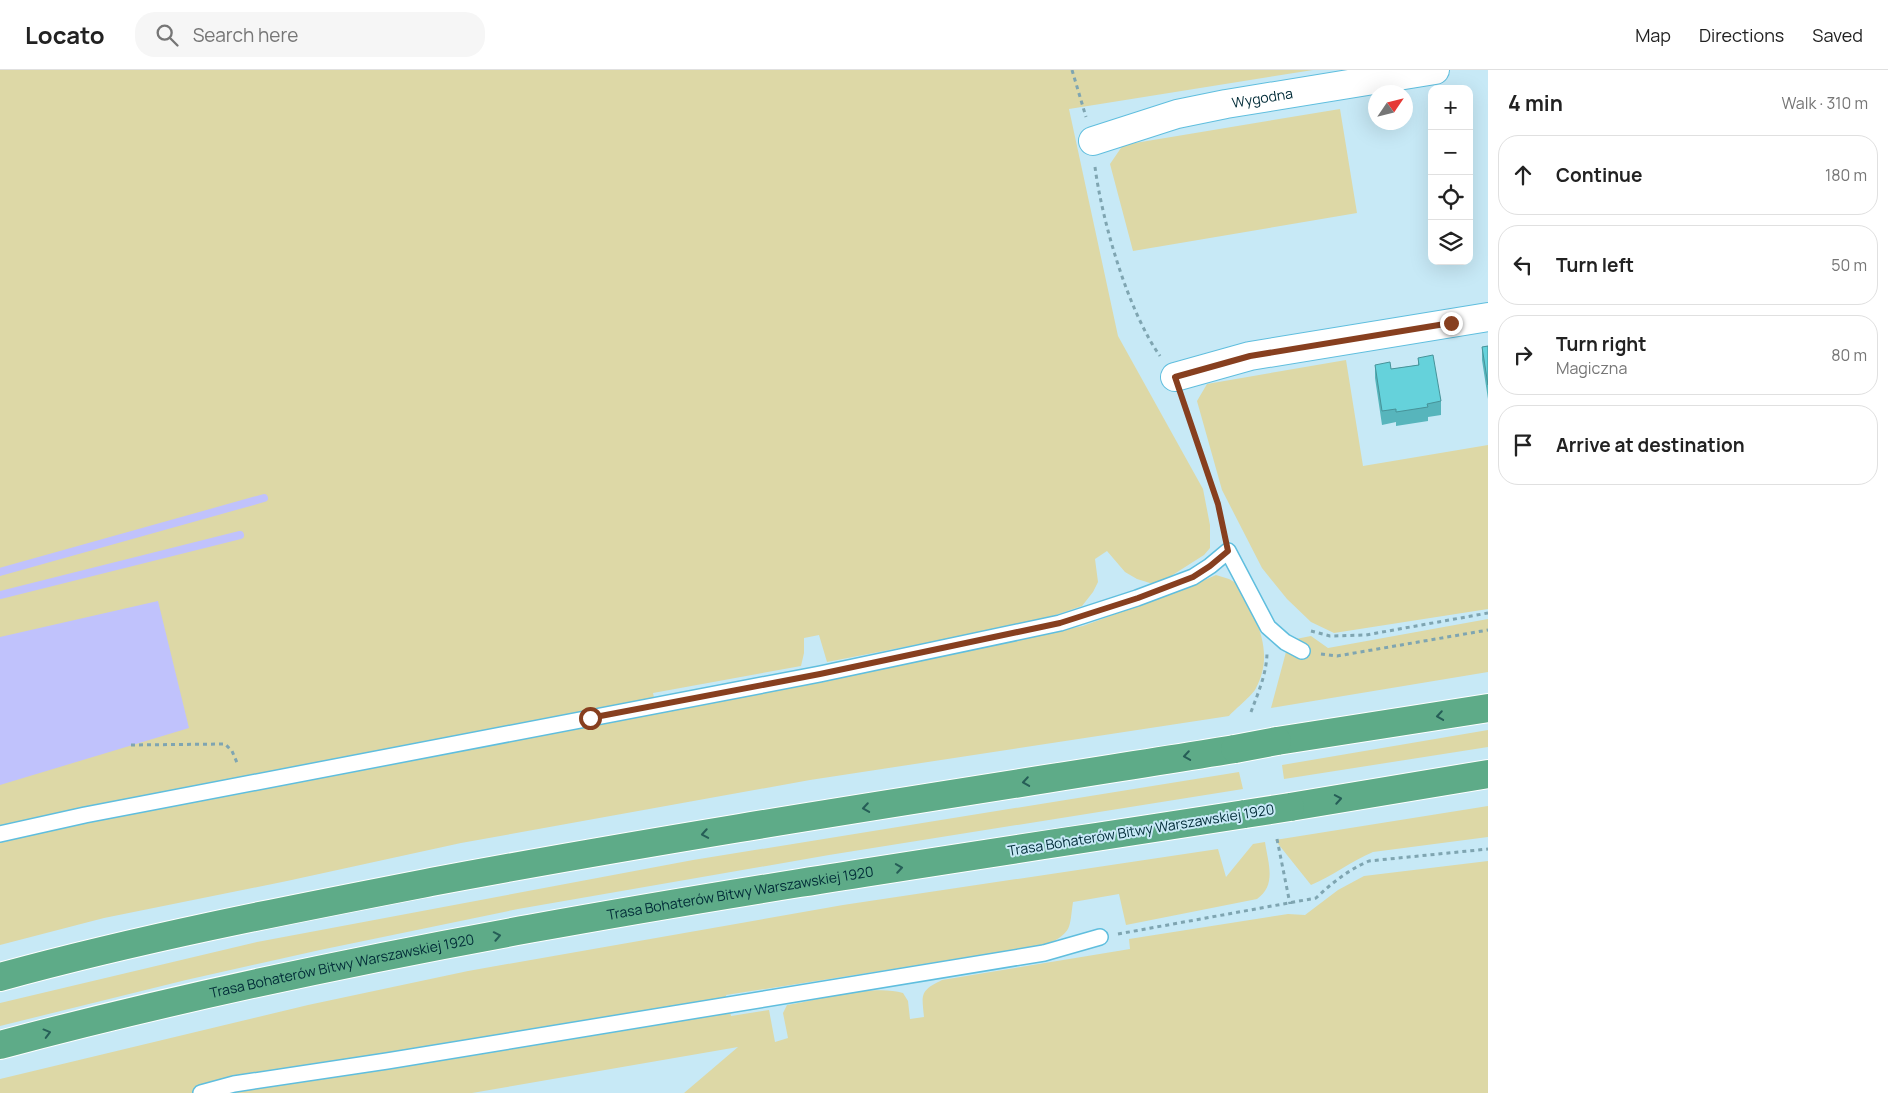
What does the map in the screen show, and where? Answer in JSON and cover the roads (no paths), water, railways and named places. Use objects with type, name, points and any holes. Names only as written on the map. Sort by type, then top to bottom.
[{"type":"highway","points":[[0,977],[77,956],[282,911],[528,864],[1488,708]]},
{"type":"highway","name":"Trasa Bohaterów Bitwy Warszawskiej 1920","points":[[0,1045],[98,1019],[289,977],[526,931],[786,886],[1488,774]]},
{"type":"street","name":"Wygodna","points":[[1093,141],[1177,114],[1436,70]]},
{"type":"street","points":[[1175,377],[1250,356],[1488,317]]},
{"type":"lane","points":[[0,834],[86,815],[820,674],[1060,623],[1138,598],[1193,577],[1228,551],[1268,628],[1285,642],[1302,651]]},
{"type":"lane","points":[[200,1093],[234,1084],[387,1061],[1044,953],[1100,937]]},
{"type":"water","points":[[158,601],[189,728],[0,785],[0,637]]},
{"type":"waterway","points":[[0,572],[264,498]]},
{"type":"waterway","points":[[0,595],[240,535]]}]
